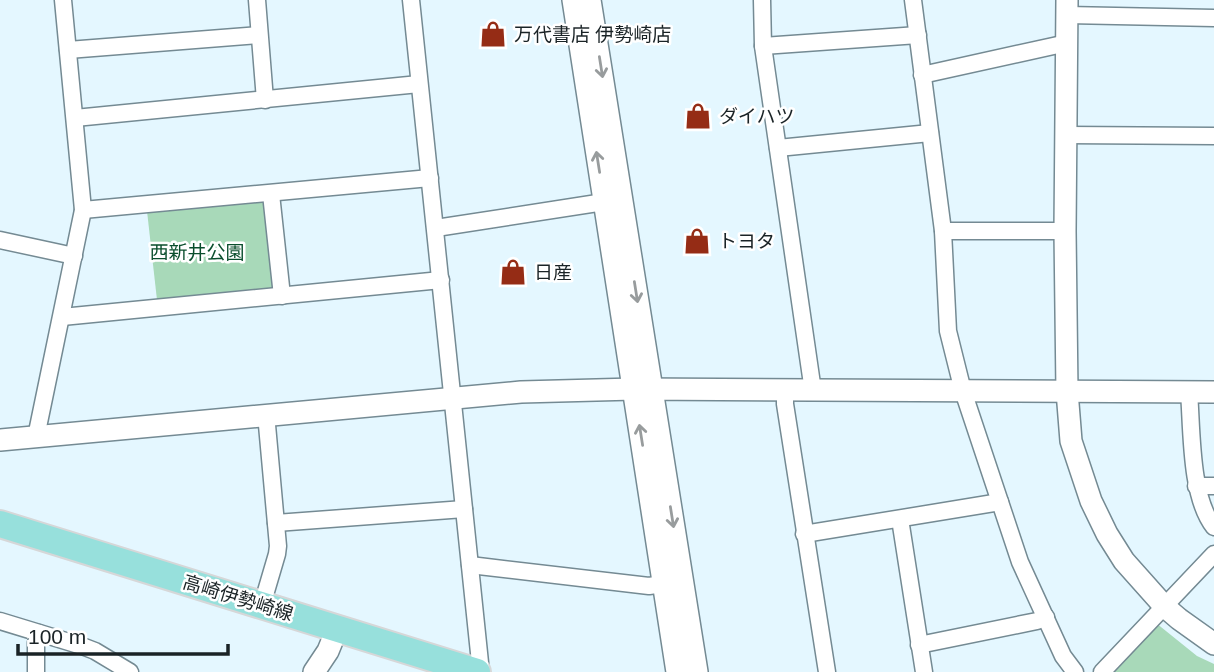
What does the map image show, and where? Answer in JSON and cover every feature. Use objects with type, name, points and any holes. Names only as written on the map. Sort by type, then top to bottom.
[{"type":"main road","name":"高崎伊勢崎線","points":[[0,524],[479,672]]},
{"type":"street","points":[[36,437],[83,210],[63,0]]},
{"type":"street","points":[[257,0],[265,100]]},
{"type":"street","points":[[411,0],[442,280],[479,672]]},
{"type":"street","points":[[573,0],[604,202],[697,672]]},
{"type":"street","points":[[590,0],[642,390],[663,583],[677,672]]},
{"type":"street","points":[[762,0],[763,46],[813,391]]},
{"type":"street","points":[[913,0],[943,231],[948,331],[963,391],[1020,562],[1063,656],[1075,672]]},
{"type":"street","points":[[1214,18],[1067,7],[1065,230],[1067,391],[1071,441],[1091,501],[1107,534],[1140,581],[1179,619],[1214,644]]},
{"type":"street","points":[[68,50],[259,35]]},
{"type":"street","points":[[763,46],[918,35]]},
{"type":"street","points":[[922,75],[1067,43]]},
{"type":"street","points":[[75,118],[419,83]]},
{"type":"street","points":[[778,148],[930,133]]},
{"type":"street","points":[[1066,135],[1214,135]]},
{"type":"street","points":[[83,210],[430,178]]},
{"type":"street","points":[[271,194],[282,296]]},
{"type":"street","points":[[436,228],[604,202]]},
{"type":"street","points":[[943,231],[1065,230]]},
{"type":"street","points":[[0,240],[74,256]]},
{"type":"street","points":[[62,317],[442,280]]},
{"type":"street","points":[[785,391],[804,534],[827,672]]},
{"type":"street","points":[[0,440],[521,392],[1214,392]]},
{"type":"street","points":[[1189,392],[1196,486],[1209,521],[1214,527]]},
{"type":"street","points":[[262,604],[277,554],[266,414]]},
{"type":"street","points":[[1196,486],[1214,486]]},
{"type":"street","points":[[804,534],[1000,502]]},
{"type":"street","points":[[276,523],[464,509]]},
{"type":"street","points":[[900,519],[924,672]]},
{"type":"street","points":[[1102,672],[1214,554]]},
{"type":"street","points":[[470,565],[649,586],[663,583]]},
{"type":"street","points":[[919,645],[1046,617]]},
{"type":"street","points":[[0,621],[95,651],[130,672]]},
{"type":"street","points":[[314,672],[328,651],[337,629]]},
{"type":"street","points":[[36,672],[36,643],[39,633]]},
{"type":"green space","name":"西新井公園","points":[[264,202],[268,206],[274,290],[157,300],[147,211]]},
{"type":"green space","points":[[1156,623],[1197,656],[1214,664],[1214,672],[1111,672]]},
{"type":"place","name":"万代書店 伊勢崎店","points":[[493,34]]},
{"type":"place","name":"ダイハツ","points":[[698,116]]},
{"type":"place","name":"トヨタ","points":[[697,241]]},
{"type":"place","name":"日産","points":[[513,272]]}]
